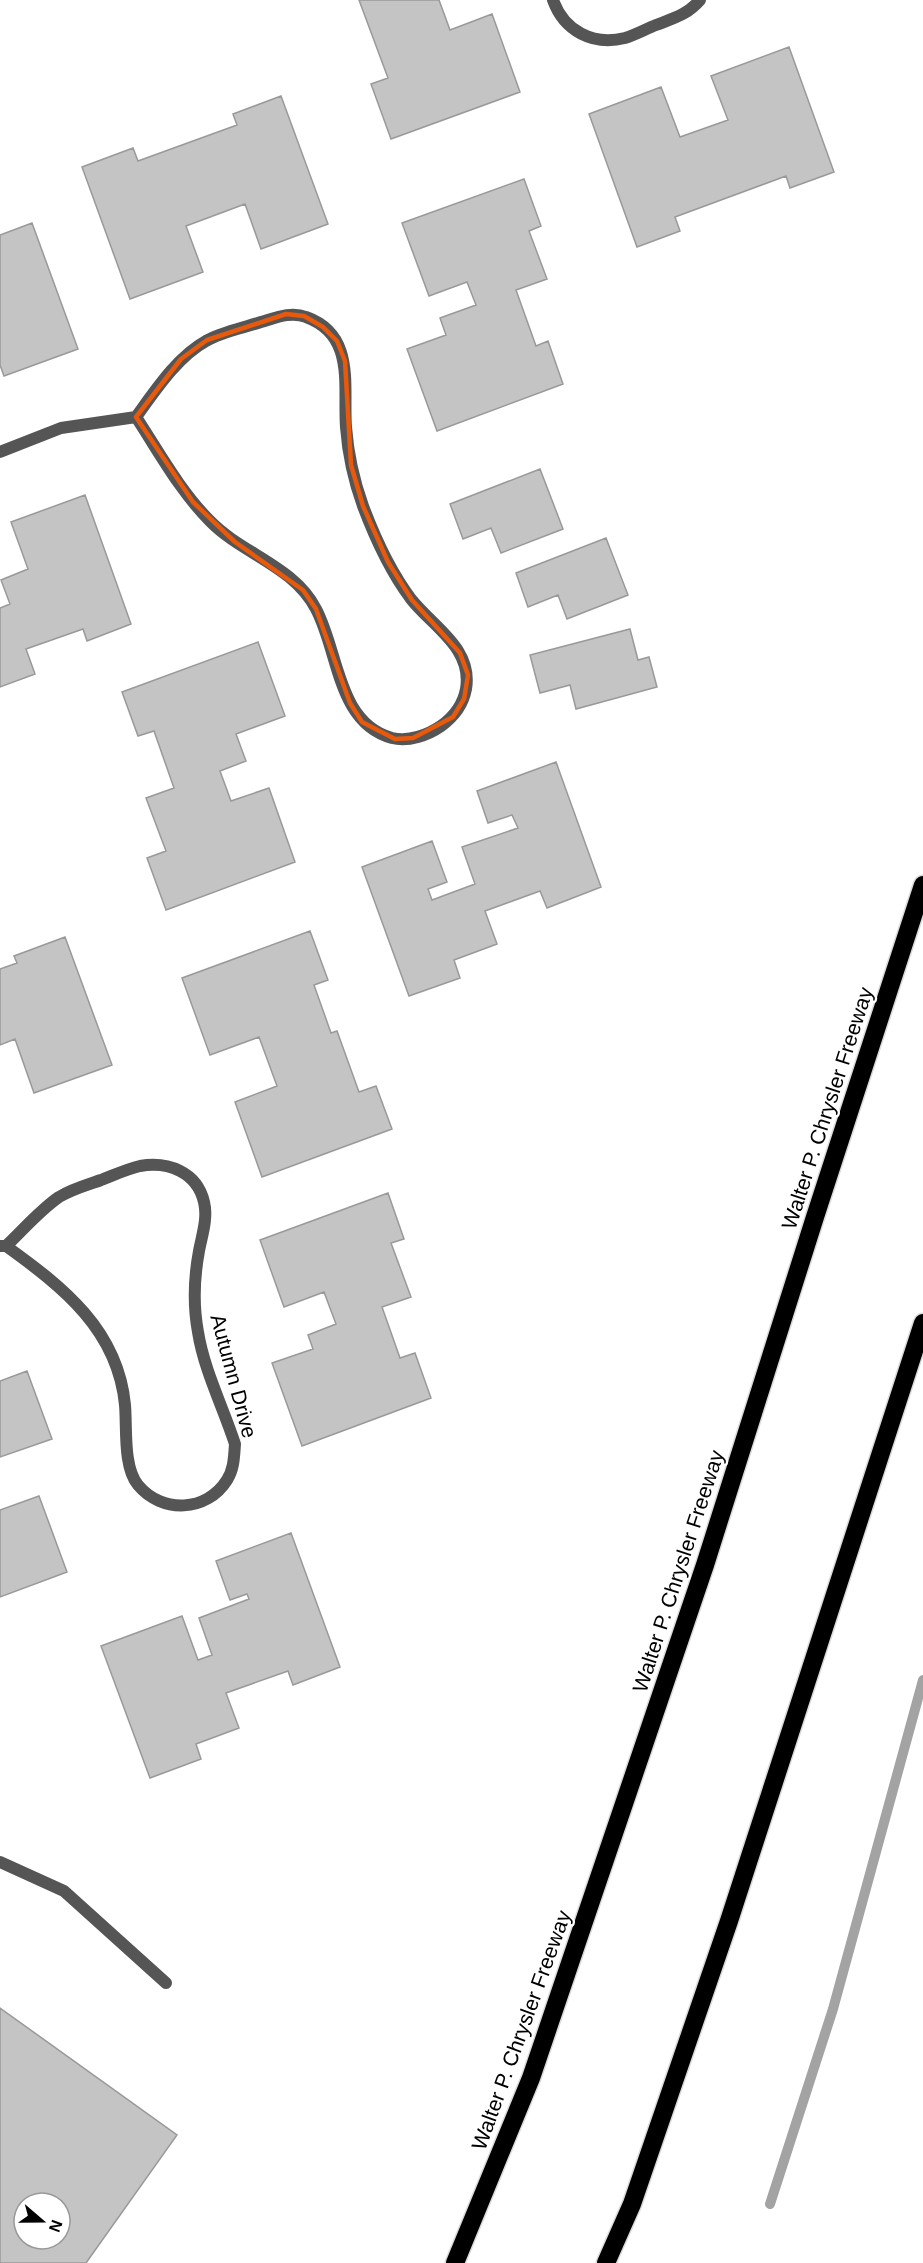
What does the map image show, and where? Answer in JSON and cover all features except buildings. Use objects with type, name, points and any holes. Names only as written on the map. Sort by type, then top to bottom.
[{"type":"highway","name":"Walter P. Chrysler Freeway","points":[[455,2263],[531,2078],[690,1610],[923,885]]},
{"type":"highway","points":[[606,2263],[632,2204],[729,1921],[923,1323]]},
{"type":"street","points":[[553,0],[570,28],[587,37],[607,40],[625,38],[690,12],[700,0]]},
{"type":"street","points":[[0,452],[61,428],[136,417],[181,359],[207,340],[286,314],[304,316],[323,327],[337,341],[345,361],[346,427],[351,465],[363,506],[388,561],[412,600],[460,653],[468,675],[464,699],[453,717],[432,732],[413,738],[395,739],[381,734],[362,722],[350,703],[316,609],[303,590],[286,575],[235,542],[211,523],[193,502],[136,417]]},
{"type":"street","name":"Autumn Drive","points":[[138,1166],[173,1167],[186,1174],[197,1185],[205,1203],[205,1226],[195,1276],[194,1295],[198,1334],[235,1444],[234,1463],[227,1480],[216,1492],[202,1502],[186,1507],[166,1504],[149,1496],[137,1484],[129,1471],[124,1403],[119,1375],[103,1336],[70,1297],[37,1268],[3,1246],[60,1196],[138,1166]]},
{"type":"street","points":[[0,1862],[64,1891],[166,1983]]},
{"type":"highlighted area","points":[[286,314],[304,316],[323,327],[337,341],[345,361],[351,465],[363,506],[388,562],[412,600],[460,653],[468,675],[464,699],[453,717],[413,738],[395,739],[362,722],[350,703],[316,609],[303,590],[235,542],[193,502],[136,417],[154,392],[181,359],[207,340]]},
{"type":"waterway","points":[[770,2204],[833,2009],[923,1680]]}]
